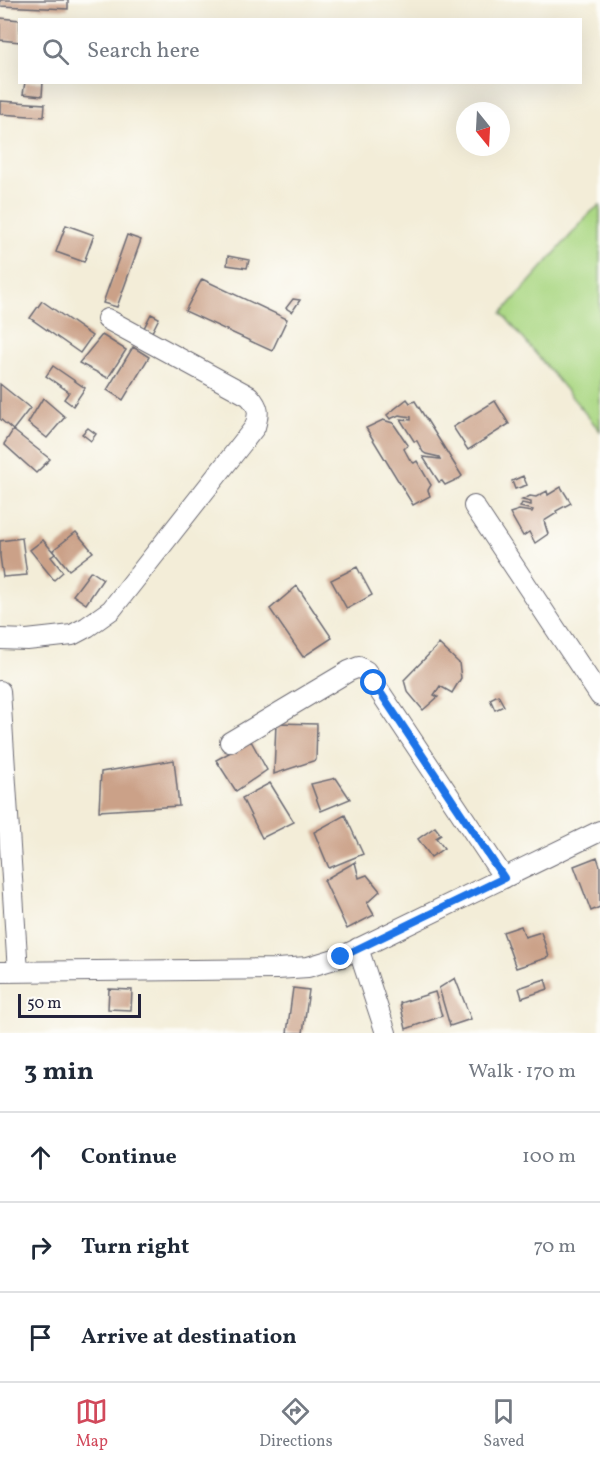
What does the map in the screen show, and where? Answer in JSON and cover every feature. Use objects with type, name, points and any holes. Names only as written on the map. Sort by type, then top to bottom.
[{"type":"street","points":[[0,639],[27,640],[72,635],[111,610],[255,427],[259,415],[256,404],[249,396],[107,318]]},
{"type":"street","points":[[474,506],[600,696]]},
{"type":"street","points":[[230,742],[359,667],[366,671],[504,878]]},
{"type":"street","points":[[0,691],[9,972],[308,967],[341,957],[600,831]]},
{"type":"street","points":[[358,948],[386,1033]]},
{"type":"green space","points":[[600,205],[600,431],[502,313],[591,212]]},
{"type":"building","points":[[0,0],[68,0],[68,9],[0,6]]},
{"type":"building","points":[[0,18],[18,20],[18,42],[0,40]]},
{"type":"building","points":[[25,84],[43,84],[42,96],[23,94]]},
{"type":"building","points":[[0,101],[45,104],[44,117],[0,114]]},
{"type":"building","points":[[66,225],[94,235],[84,262],[56,252]]},
{"type":"building","points":[[127,235],[141,240],[117,307],[103,303]]},
{"type":"building","points":[[228,256],[249,260],[247,268],[227,265]]},
{"type":"building","points":[[202,279],[287,319],[272,351],[185,311]]},
{"type":"building","points":[[293,299],[300,300],[292,312],[286,308]]},
{"type":"building","points":[[42,301],[92,336],[80,353],[30,318]]},
{"type":"building","points":[[151,314],[159,318],[152,332],[144,328]]},
{"type":"building","points":[[102,335],[126,350],[108,378],[79,363]]},
{"type":"building","points":[[133,347],[149,357],[123,400],[107,390]]},
{"type":"building","points":[[53,366],[85,388],[73,406],[64,399],[69,392],[46,376]]},
{"type":"building","points":[[0,384],[30,408],[13,430],[0,419]]},
{"type":"building","points":[[43,398],[65,417],[47,438],[28,423]]},
{"type":"building","points":[[407,399],[410,403],[415,401],[462,476],[460,478],[445,485],[442,481],[439,482],[423,457],[440,459],[439,457],[423,452],[400,419],[411,420],[411,417],[399,415],[390,419],[387,415]]},
{"type":"building","points":[[495,401],[509,424],[468,450],[453,427]]},
{"type":"building","points":[[383,420],[393,423],[408,445],[404,449],[410,460],[414,463],[417,461],[431,485],[428,490],[430,496],[413,505],[366,428]]},
{"type":"building","points":[[88,428],[96,434],[91,441],[82,434]]},
{"type":"building","points":[[13,430],[50,459],[36,473],[4,444]]},
{"type":"building","points":[[523,476],[527,485],[515,489],[512,481]]},
{"type":"building","points":[[561,487],[571,503],[544,521],[548,534],[535,543],[529,532],[523,536],[510,513],[519,510],[532,512],[533,510],[520,507],[522,503],[531,505],[531,502],[522,500],[530,496],[536,497],[547,491],[548,495]]},
{"type":"building","points":[[76,532],[93,552],[69,570],[53,550]]},
{"type":"building","points":[[22,538],[27,575],[3,577],[0,541]]},
{"type":"building","points":[[43,540],[55,554],[51,557],[63,572],[54,580],[30,550]]},
{"type":"building","points":[[357,567],[372,595],[347,609],[331,580]]},
{"type":"building","points":[[91,571],[103,579],[86,604],[73,595]]},
{"type":"building","points":[[297,586],[332,638],[303,657],[270,609]]},
{"type":"building","points":[[439,644],[459,663],[461,678],[452,693],[440,686],[434,695],[438,697],[423,710],[407,691],[404,680]]},
{"type":"building","points":[[498,695],[504,706],[495,710],[490,699]]},
{"type":"building","points":[[276,723],[317,724],[316,760],[274,774]]},
{"type":"building","points":[[251,741],[267,770],[236,791],[216,760]]},
{"type":"building","points":[[174,760],[179,806],[99,811],[101,772]]},
{"type":"building","points":[[336,778],[350,799],[321,811],[311,784]]},
{"type":"building","points":[[270,783],[294,822],[262,838],[242,798]]},
{"type":"building","points":[[345,815],[363,854],[329,868],[314,832]]},
{"type":"building","points":[[435,827],[441,835],[436,838],[444,848],[431,857],[418,839]]},
{"type":"building","points":[[597,857],[600,866],[600,907],[591,911],[574,866]]},
{"type":"building","points":[[355,862],[359,878],[367,875],[380,891],[367,903],[374,915],[347,929],[324,880]]},
{"type":"building","points":[[521,926],[525,937],[541,932],[549,957],[516,968],[503,932]]},
{"type":"building","points":[[455,978],[471,1019],[450,1026],[439,988]]},
{"type":"building","points":[[545,979],[548,989],[522,998],[519,988]]},
{"type":"building","points":[[293,988],[309,990],[303,1033],[287,1033]]},
{"type":"building","points":[[109,989],[132,990],[131,1010],[108,1009]]},
{"type":"building","points":[[435,992],[442,1016],[406,1029],[400,1003]]},
{"type":"route","points":[[341,957],[504,878],[374,683]]}]
